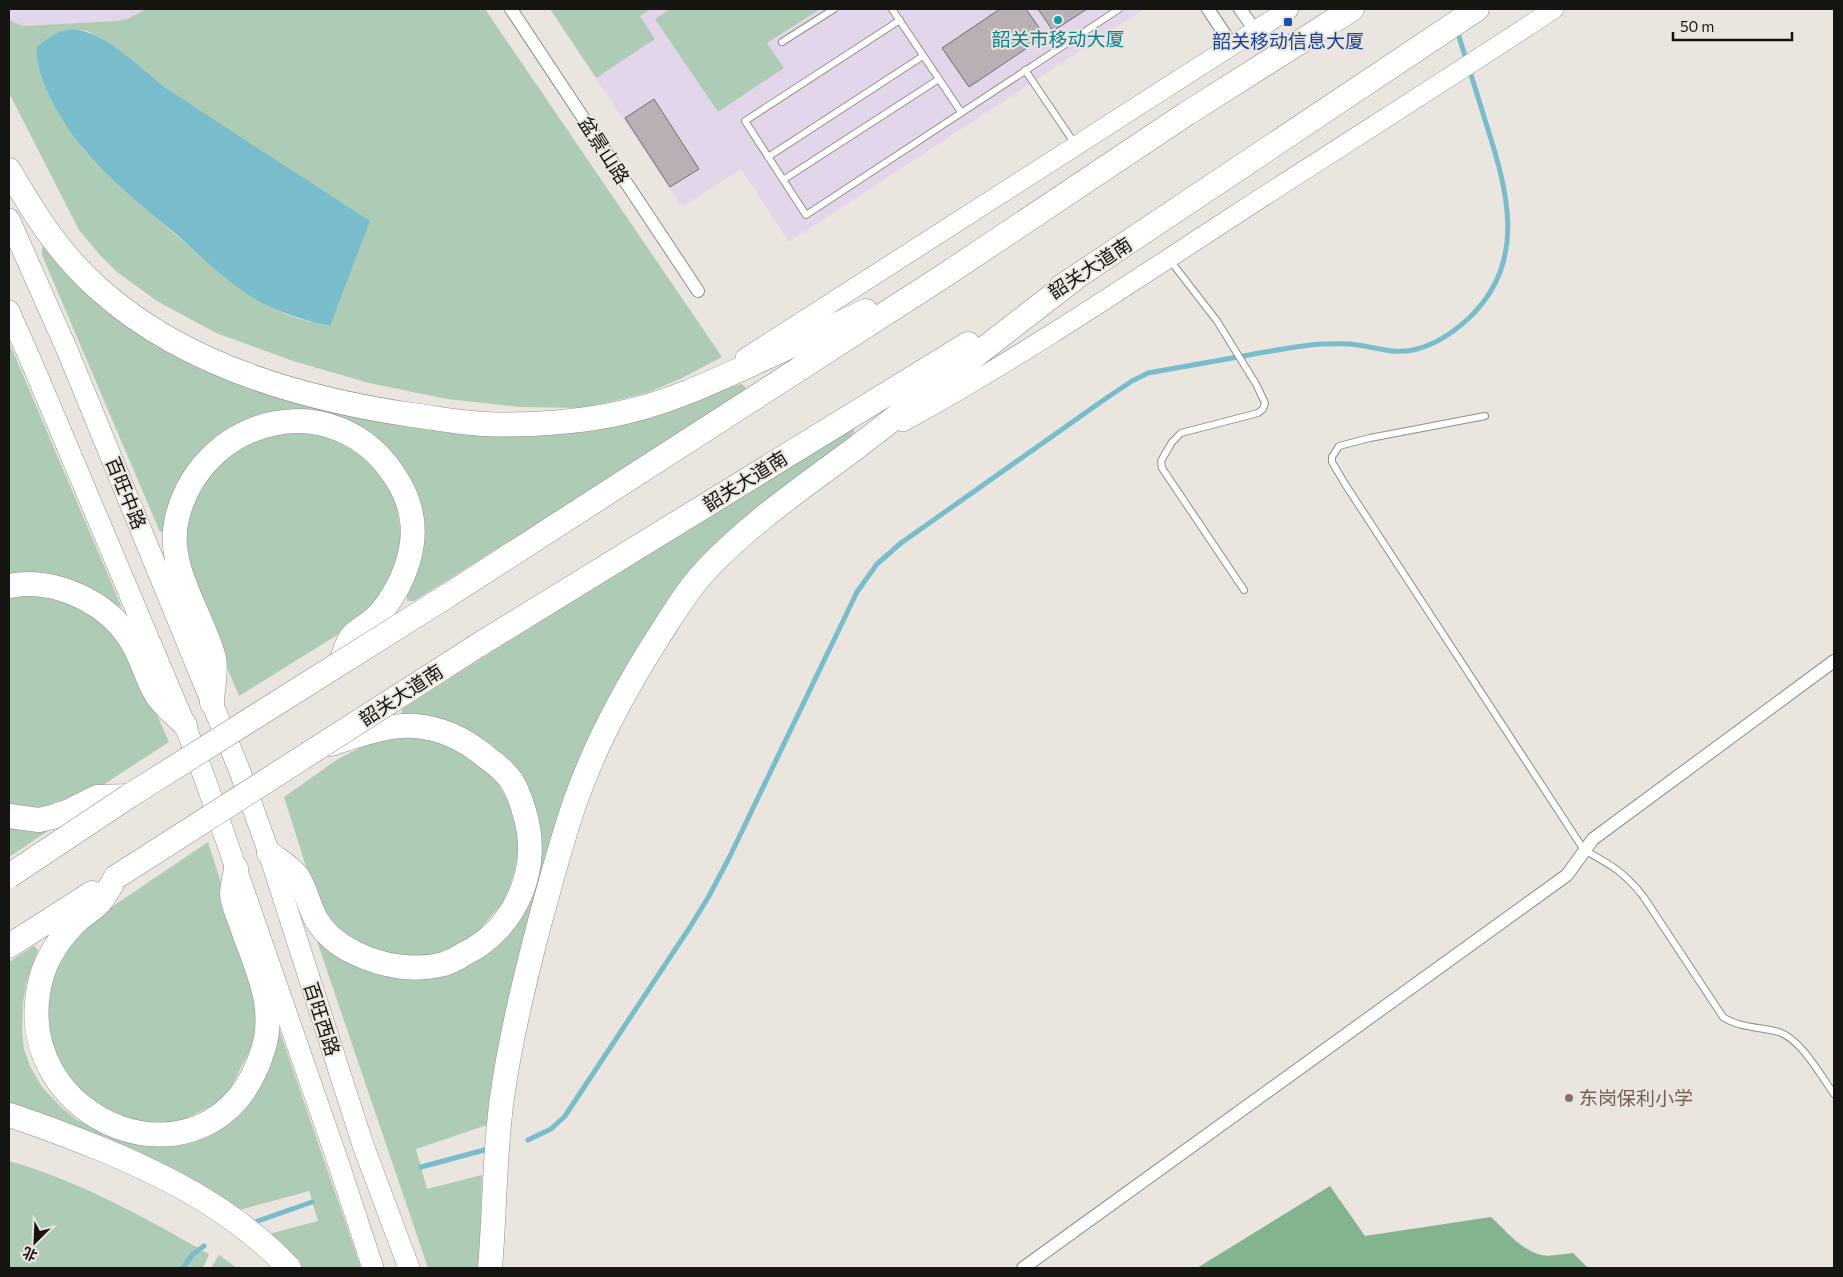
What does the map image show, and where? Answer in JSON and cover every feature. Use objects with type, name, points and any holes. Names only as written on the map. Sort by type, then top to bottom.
[{"type":"highway","points":[[9,876],[129,796],[447,596],[945,275],[1186,114],[1352,9]]},
{"type":"highway","name":"韶关大道南","points":[[9,946],[478,646],[1074,279],[1474,11]]},
{"type":"highway","points":[[9,170],[48,234],[75,266],[99,290],[154,330],[189,349],[231,368],[275,384],[336,401],[395,412],[484,424],[560,422],[628,412],[692,392],[945,275]]},
{"type":"highway","points":[[490,1268],[496,1162],[502,1100],[519,1000],[575,802],[594,755],[625,691],[667,623],[704,572],[744,532],[1074,279]]},
{"type":"highway","points":[[212,703],[214,660],[178,563],[175,527],[184,496],[196,474],[230,440],[254,428],[297,420],[313,422],[346,432],[375,452],[387,465],[408,498],[413,532],[410,554],[403,574],[394,594],[381,613],[352,637],[341,662]]},
{"type":"highway","points":[[9,586],[39,585],[77,594],[93,602],[107,613],[132,642],[156,695],[185,725]]},
{"type":"highway","points":[[269,853],[297,876],[317,920],[329,935],[355,953],[388,965],[424,967],[444,964],[474,950],[502,926],[512,912],[526,882],[530,862],[528,821],[520,798],[511,781],[495,763],[477,749],[444,732],[420,727],[400,726],[374,730],[320,747]]},
{"type":"highway","points":[[9,816],[39,820],[68,812],[97,797],[129,796]]},
{"type":"highway","points":[[116,877],[99,904],[68,930],[41,976],[34,1008],[33,1026],[35,1042],[41,1062],[51,1082],[68,1100],[88,1116],[112,1128],[137,1134],[166,1135],[188,1130],[215,1116],[234,1102],[247,1086],[257,1068],[268,1035],[269,1011],[265,992],[232,896],[236,868]]},
{"type":"highway","points":[[9,1116],[42,1125],[76,1138],[128,1160],[168,1180],[232,1219],[257,1237],[289,1268]]},
{"type":"main road","name":"百旺中路","points":[[9,219],[68,352],[239,769]]},
{"type":"main road","name":"百旺中路","points":[[9,311],[185,725],[206,782]]},
{"type":"main road","name":"百旺西路","points":[[239,769],[269,853],[363,1145],[409,1268]]},
{"type":"main road","name":"百旺西路","points":[[206,782],[373,1268]]},
{"type":"street","name":"盆景山路","points":[[511,9],[698,291]]},
{"type":"street","points":[[1208,9],[1232,45]]},
{"type":"street","points":[[1240,9],[1255,30]]},
{"type":"street","points":[[692,392],[1288,9]]},
{"type":"street","points":[[856,447],[964,389],[1014,359],[1554,9]]},
{"type":"street","points":[[1023,1268],[1567,875],[1592,839],[1834,661]]},
{"type":"lane","points":[[782,42],[834,9]]},
{"type":"lane","points":[[892,9],[961,112]]},
{"type":"lane","points":[[900,20],[745,122],[806,215],[1119,9]]},
{"type":"lane","points":[[768,157],[923,56]]},
{"type":"lane","points":[[1025,70],[1076,145]]},
{"type":"lane","points":[[783,180],[938,79]]},
{"type":"lane","points":[[1169,258],[1217,321],[1256,384],[1265,403],[1261,412],[1181,433],[1163,456],[1160,465],[1244,590]]},
{"type":"lane","points":[[1485,416],[1344,444],[1333,454],[1332,462],[1350,493],[1584,850],[1617,868],[1644,896],[1723,1017],[1736,1023],[1781,1033],[1791,1039],[1800,1047],[1834,1094]]},
{"type":"shaded area","points":[[9,9],[146,9],[129,18],[116,21],[23,26],[9,20]]},
{"type":"shaded area","points":[[651,9],[1144,9],[789,242],[741,169],[682,207],[596,78],[655,39],[640,16]]},
{"type":"green space","points":[[146,9],[485,9],[722,357],[680,379],[649,392],[618,400],[580,408],[519,407],[447,399],[369,383],[293,361],[216,333],[157,301],[117,272],[79,230],[9,93],[9,20],[23,26],[116,21],[129,18]],"holes":[[[73,29],[87,31],[101,38],[169,90],[330,326],[285,314],[235,284],[123,189],[100,168],[80,145],[57,109],[46,86]]]},
{"type":"green space","points":[[550,9],[651,9],[640,16],[655,39],[596,78]]},
{"type":"green space","points":[[670,9],[820,9],[767,43],[784,68],[718,112],[655,19]]},
{"type":"green space","points":[[42,247],[46,248],[120,318],[394,422],[686,402],[741,384],[746,387],[744,393],[414,601],[407,601],[421,549],[365,436],[237,426],[215,438],[193,458],[174,491],[164,530],[160,532],[42,255]]},
{"type":"green space","points":[[9,342],[122,608],[101,595],[9,576]]},
{"type":"green space","points":[[854,427],[854,432],[849,438],[744,519],[628,669],[495,1070],[487,1125],[416,1149],[427,1189],[482,1175],[480,1268],[428,1268],[317,941],[322,940],[375,972],[501,938],[536,811],[530,792],[519,773],[491,744],[475,735],[402,716],[402,709],[841,431]]},
{"type":"green space","points":[[294,430],[332,436],[369,460],[394,494],[401,536],[397,563],[387,587],[363,619],[239,696],[195,591],[182,546],[191,497],[236,445]]},
{"type":"green space","points":[[23,594],[55,597],[102,620],[135,665],[169,742],[89,794],[42,809],[9,805],[9,596]]},
{"type":"green space","points":[[424,736],[462,751],[495,778],[515,814],[518,832],[518,853],[510,886],[502,904],[473,937],[440,955],[402,957],[366,947],[347,937],[321,914],[284,797],[338,759],[375,740]]},
{"type":"green space","points":[[9,826],[48,831],[9,857]]},
{"type":"green space","points":[[208,842],[261,1008],[258,1034],[229,1091],[215,1104],[175,1123],[139,1125],[93,1107],[48,1049],[48,985],[64,951],[88,923]]},
{"type":"green space","points":[[34,946],[38,950],[26,984],[22,1030],[24,1049],[30,1066],[42,1087],[61,1107],[77,1120],[109,1136],[136,1144],[164,1145],[189,1140],[273,1052],[279,1029],[361,1268],[303,1268],[269,1234],[318,1221],[309,1191],[239,1210],[9,1105],[9,962]]},
{"type":"green space","points":[[9,1161],[35,1169],[87,1190],[161,1227],[209,1254],[203,1268],[9,1268]]},
{"type":"green space","points":[[1330,1186],[1365,1236],[1491,1217],[1514,1239],[1534,1253],[1552,1256],[1573,1253],[1588,1268],[1197,1268]]},
{"type":"green space","points":[[219,1255],[237,1268],[211,1268]]},
{"type":"water","points":[[73,29],[87,32],[112,45],[172,92],[370,221],[330,326],[282,312],[244,292],[126,192],[91,158],[58,113],[45,85],[37,59],[37,47],[45,40],[62,31]]},
{"type":"building","points":[[1000,9],[1026,9],[1045,36],[969,87],[942,48]]},
{"type":"building","name":"韶关市移动大厦","points":[[1038,9],[1087,9],[1053,31]]},
{"type":"building","points":[[654,99],[699,169],[670,187],[625,118]]},
{"type":"waterway","points":[[528,1140],[551,1129],[565,1116],[709,896],[857,592],[877,564],[901,543],[1105,399],[1148,373],[1320,344],[1353,344],[1395,351],[1410,351],[1424,347],[1458,328],[1488,296],[1500,273],[1506,248],[1508,224],[1505,198],[1493,146],[1457,30]]},
{"type":"waterway","points":[[421,1167],[488,1149]]},
{"type":"waterway","points":[[252,1223],[312,1202]]},
{"type":"waterway","points":[[183,1268],[192,1255],[204,1246]]},
{"type":"place","name":"韶关市移动大厦","points":[[1058,20]]},
{"type":"place","name":"韶关移动信息大厦","points":[[1288,22]]},
{"type":"place","name":"东岗保利小学","points":[[1569,1098]]}]
